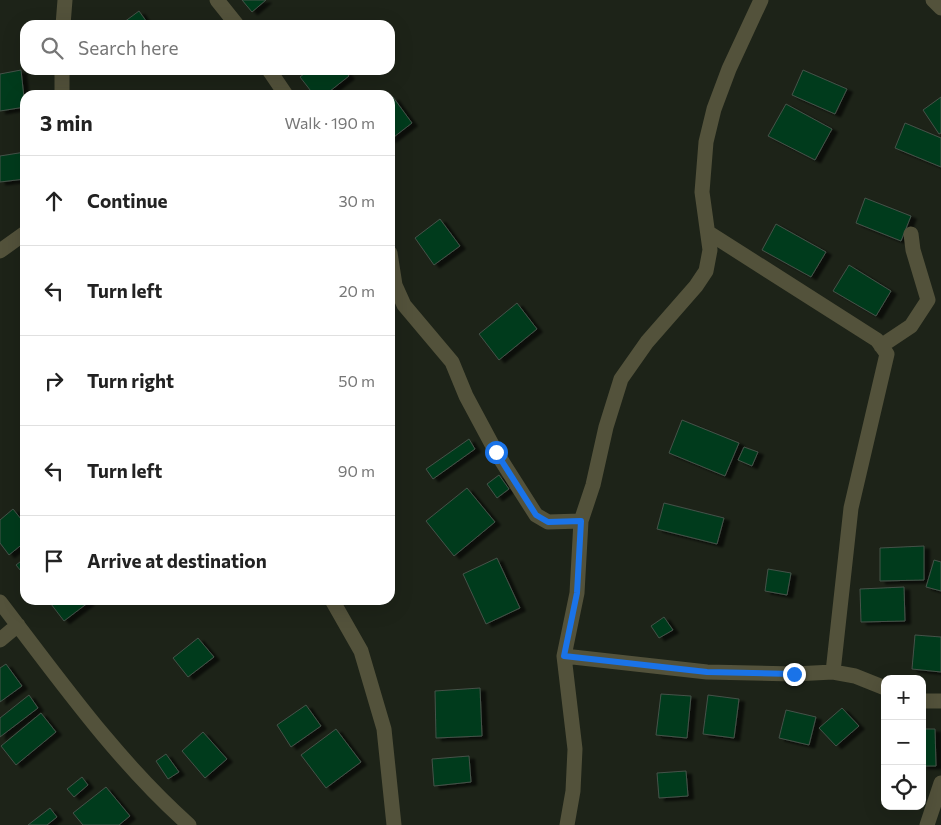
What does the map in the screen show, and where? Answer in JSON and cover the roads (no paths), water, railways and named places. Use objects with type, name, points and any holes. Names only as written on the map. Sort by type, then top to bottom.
[{"type":"street","points":[[63,20],[64,0]]},
{"type":"street","points":[[216,0],[234,20]]},
{"type":"street","points":[[567,825],[573,792],[576,749],[564,656],[577,593],[581,521],[593,485],[606,426],[621,379],[647,342],[696,286],[706,271],[710,250],[702,192],[706,142],[714,109],[729,69],[761,0]]},
{"type":"street","points":[[933,0],[941,8]]},
{"type":"street","points":[[62,75],[62,90]]},
{"type":"street","points":[[272,75],[283,90]]},
{"type":"street","points":[[709,233],[877,340],[887,354],[851,508],[832,672]]},
{"type":"street","points":[[881,346],[911,326],[928,300],[912,250],[911,234]]},
{"type":"street","points":[[0,251],[20,237]]},
{"type":"street","points":[[395,280],[404,305],[452,362],[466,396],[496,452],[536,515],[548,522],[581,521]]},
{"type":"street","points":[[0,602],[81,706],[157,796],[189,825]]},
{"type":"street","points":[[335,605],[362,651],[384,730],[394,825]]},
{"type":"street","points":[[0,640],[18,625]]},
{"type":"street","points":[[564,656],[707,672],[794,674],[832,672],[855,676],[881,686]]},
{"type":"street","points":[[926,701],[941,701]]},
{"type":"street","points":[[927,825],[941,783]]}]
